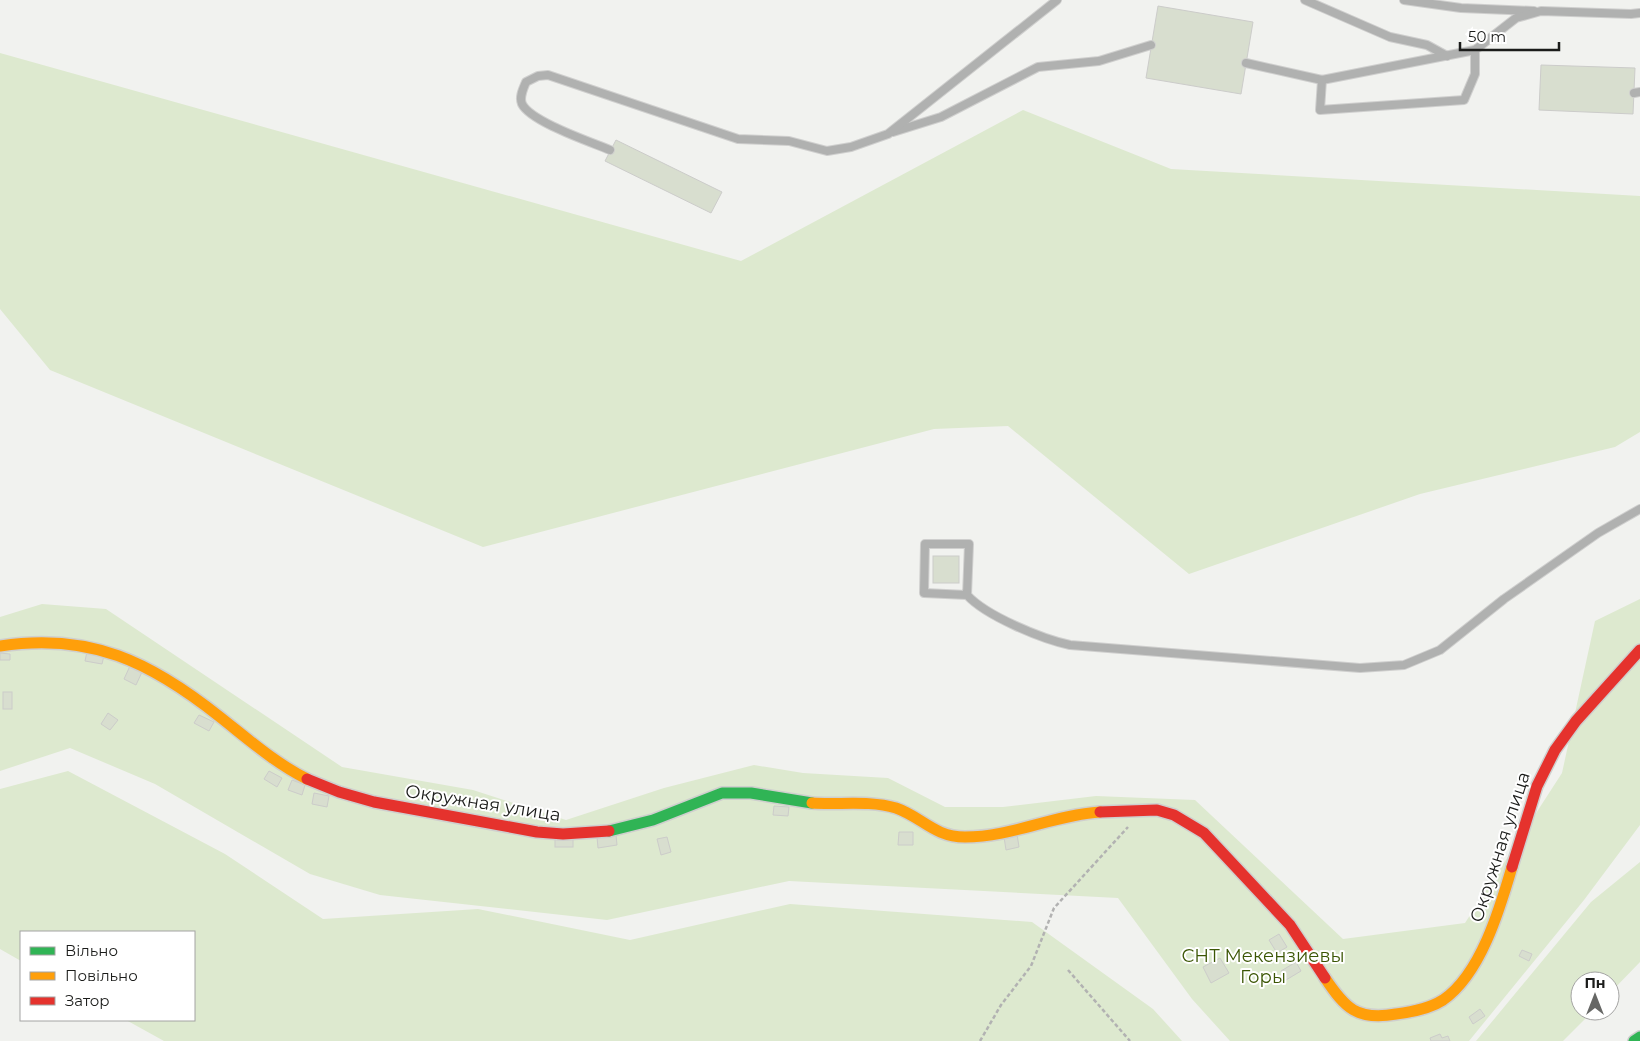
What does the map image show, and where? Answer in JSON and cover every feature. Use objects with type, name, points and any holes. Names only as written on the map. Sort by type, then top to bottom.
[{"type":"street","name":"Окружная улица","points":[[0,646],[76,642],[104,649],[170,681],[266,755],[320,785],[350,797],[385,805],[548,834],[571,835],[635,826],[666,815],[701,799],[728,792],[755,792],[814,803],[876,803],[912,814],[937,833],[953,837],[981,836],[1074,815],[1157,810],[1184,818],[1210,839],[1297,933],[1320,972],[1350,1011],[1365,1016],[1387,1016],[1426,1008],[1444,999],[1464,977],[1481,952],[1502,905],[1528,804],[1549,758],[1575,721],[1640,650]]},
{"type":"street","points":[[1634,1041],[1640,1037]]},
{"type":"lane","points":[[888,134],[1057,0]]},
{"type":"lane","points":[[1305,0],[1390,37],[1427,45],[1447,56]]},
{"type":"lane","points":[[1404,0],[1461,8],[1541,12],[1631,14],[1640,12]]},
{"type":"lane","points":[[1246,63],[1322,80],[1475,50],[1516,18],[1541,12]]},
{"type":"lane","points":[[610,150],[534,116],[523,106],[520,100],[526,82],[538,76],[548,75],[686,124],[738,139],[789,142],[826,151],[851,147],[941,117],[1038,67],[1099,61],[1151,45]]},
{"type":"lane","points":[[1322,80],[1320,110],[1464,100],[1475,74],[1475,50]]},
{"type":"lane","points":[[967,594],[924,593],[925,544],[969,544],[967,594],[976,605],[1047,640],[1070,645],[1360,668],[1404,666],[1440,650],[1504,599],[1598,533],[1640,509]]},
{"type":"path","points":[[980,1041],[1001,1005],[1031,966],[1054,908],[1109,850],[1142,811]]},
{"type":"path","points":[[1068,970],[1130,1041]]},
{"type":"green space","points":[[0,53],[741,261],[1023,110],[1171,169],[1640,196],[1640,432],[1615,447],[1420,494],[1189,574],[1008,426],[934,429],[483,547],[50,370],[0,309]]},
{"type":"green space","name":"СНТ Мекензиевы Горы","points":[[1640,599],[1640,825],[1584,900],[1469,1041],[1230,1041],[1192,999],[1118,898],[789,881],[607,920],[380,895],[310,874],[155,784],[70,748],[0,771],[0,617],[42,604],[106,609],[342,767],[473,790],[566,820],[664,788],[754,765],[803,773],[888,778],[945,807],[1003,807],[1096,796],[1195,800],[1343,939],[1465,923],[1562,773],[1595,621]]},
{"type":"green space","points":[[68,771],[225,854],[323,919],[478,909],[630,940],[790,904],[1032,922],[1153,1009],[1182,1041],[164,1041],[128,1021],[195,1021],[195,931],[20,931],[20,960],[0,949],[0,789]]},
{"type":"green space","points":[[1640,862],[1640,962],[1620,983],[1620,971],[1570,971],[1570,1021],[1583,1021],[1563,1041],[1476,1041],[1591,902]]},
{"type":"building","points":[[1158,6],[1253,22],[1241,94],[1146,78]]},
{"type":"building","points":[[1541,65],[1635,68],[1633,114],[1539,110]]},
{"type":"building","points":[[616,140],[722,192],[711,213],[605,161]]},
{"type":"building","points":[[933,556],[959,556],[959,583],[933,583]]},
{"type":"building","points":[[88,647],[105,651],[102,664],[85,661]]},
{"type":"building","points":[[0,653],[10,654],[10,660],[0,660]]},
{"type":"building","points":[[130,666],[142,672],[136,685],[124,679]]},
{"type":"building","points":[[3,692],[12,692],[12,709],[3,709]]},
{"type":"building","points":[[108,713],[118,720],[110,730],[101,724]]},
{"type":"building","points":[[199,715],[214,722],[209,731],[194,723]]},
{"type":"building","points":[[269,771],[282,778],[277,787],[264,779]]},
{"type":"building","points":[[292,780],[305,785],[302,795],[288,790]]},
{"type":"building","points":[[314,793],[329,796],[327,807],[312,804]]},
{"type":"building","points":[[774,806],[789,807],[788,816],[773,815]]},
{"type":"building","points":[[899,832],[913,832],[913,845],[898,845]]},
{"type":"building","points":[[1017,834],[1019,847],[1006,850],[1004,837]]},
{"type":"building","points":[[616,835],[617,845],[598,848],[597,837]]},
{"type":"building","points":[[667,837],[671,852],[661,855],[657,839]]},
{"type":"building","points":[[555,838],[573,838],[573,847],[555,847]]},
{"type":"building","points":[[1279,934],[1287,947],[1277,953],[1269,940]]},
{"type":"building","points":[[1522,950],[1532,954],[1529,961],[1519,956]]},
{"type":"building","points":[[1220,958],[1229,973],[1211,983],[1203,967]]},
{"type":"building","points":[[1296,962],[1301,971],[1286,980],[1281,971]]},
{"type":"building","points":[[1480,1009],[1485,1016],[1473,1024],[1469,1017]]},
{"type":"building","points":[[1440,1034],[1442,1038],[1448,1036],[1450,1041],[1431,1041],[1430,1038]]},
{"type":"traffic: fast","points":[[609,831],[653,820],[722,793],[751,793],[812,803]]},
{"type":"traffic: fast","points":[[1634,1041],[1640,1037]]},
{"type":"traffic: slow","points":[[0,646],[63,643],[91,648],[118,656],[144,667],[194,698],[273,758],[307,779]]},
{"type":"traffic: slow","points":[[812,803],[865,803],[896,808],[945,834],[965,837],[999,834],[1066,817],[1100,812]]},
{"type":"traffic: slow","points":[[1325,978],[1339,997],[1353,1010],[1371,1016],[1414,1011],[1432,1006],[1443,1000],[1456,989],[1478,957],[1495,920],[1512,867]]},
{"type":"traffic: jam","points":[[1512,867],[1537,786],[1555,750],[1576,721],[1640,650]]},
{"type":"traffic: jam","points":[[307,779],[339,792],[374,802],[537,832],[563,834],[609,831]]},
{"type":"traffic: jam","points":[[1100,812],[1157,810],[1174,815],[1204,833],[1290,925],[1325,978]]}]
